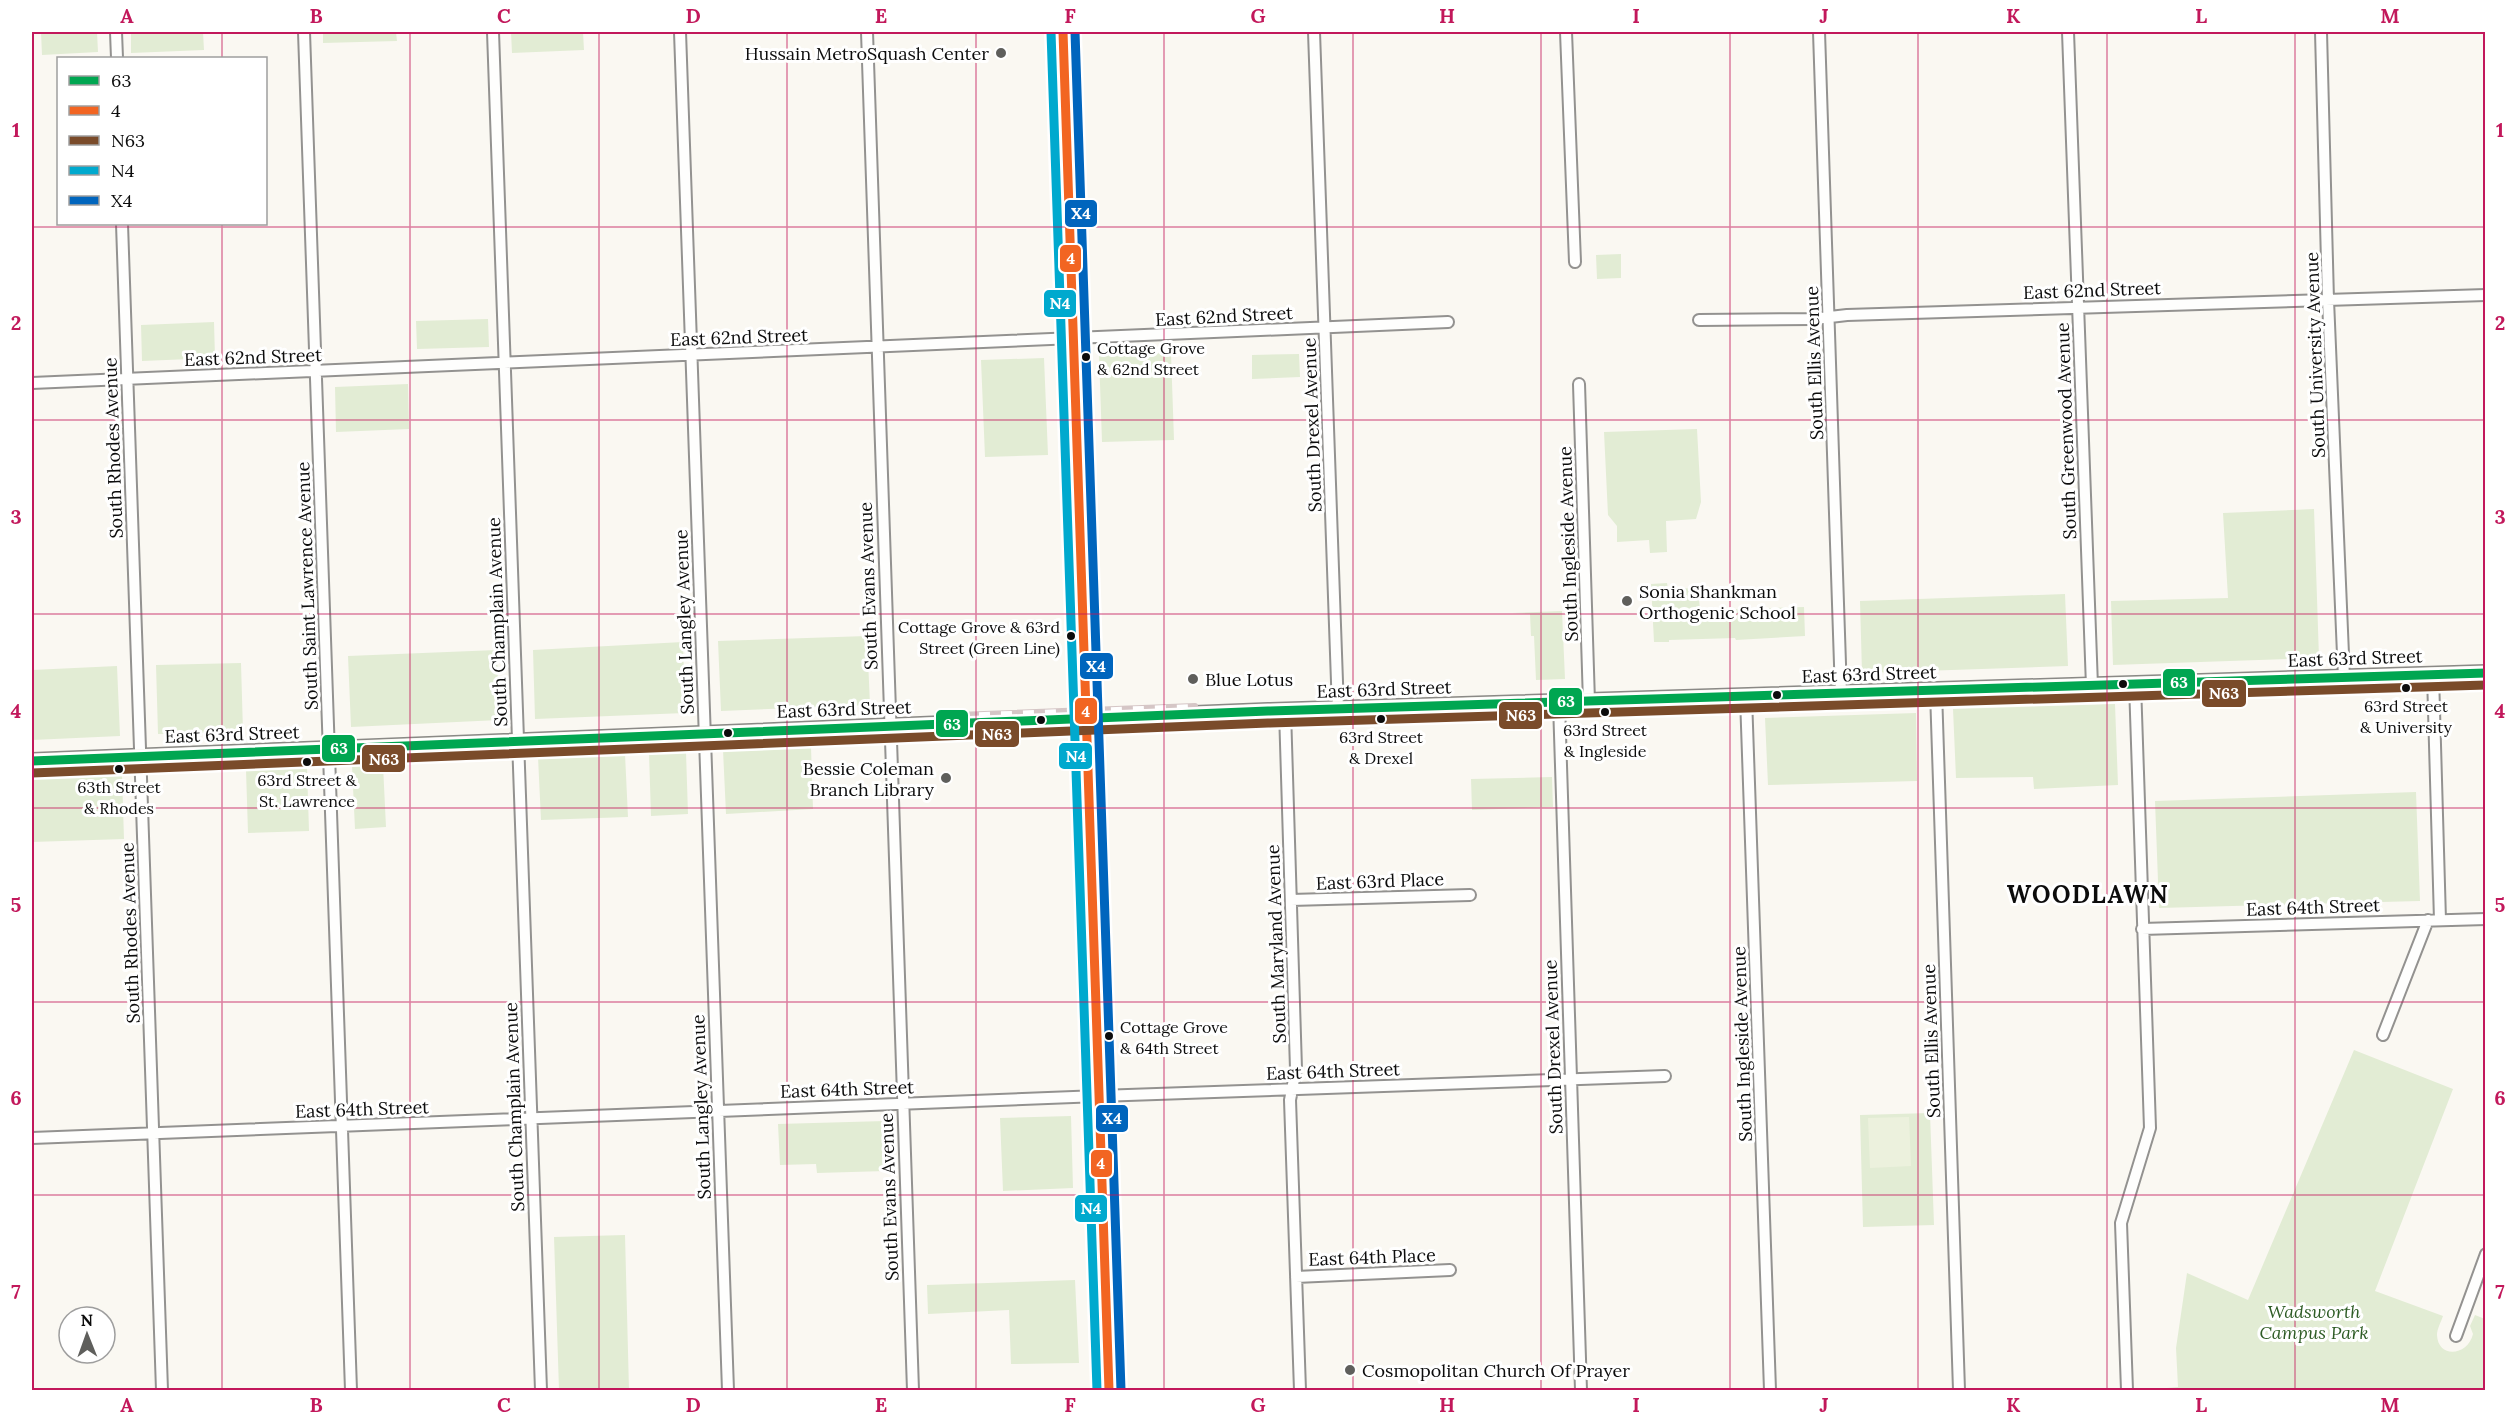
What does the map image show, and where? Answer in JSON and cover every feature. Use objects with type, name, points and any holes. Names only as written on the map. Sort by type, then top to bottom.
[{"type":"main road","points":[[1063,32],[1109,1390]]},
{"type":"main road","name":"East 63rd Street","points":[[32,761],[1088,718],[2486,673]]},
{"type":"street","points":[[116,32],[117,57]]},
{"type":"street","name":"South Saint Lawrence Avenue","points":[[304,32],[351,1390]]},
{"type":"street","name":"South Champlain Avenue","points":[[493,32],[541,1390]]},
{"type":"street","name":"South Langley Avenue","points":[[680,32],[728,1390]]},
{"type":"street","name":"South Evans Avenue","points":[[867,32],[913,1390]]},
{"type":"street","name":"South Drexel Avenue","points":[[1314,32],[1338,710]]},
{"type":"street","points":[[1566,32],[1575,262]]},
{"type":"street","name":"South Ellis Avenue","points":[[1819,32],[1841,694]]},
{"type":"street","name":"South Greenwood Avenue","points":[[2068,32],[2092,686]]},
{"type":"street","name":"South University Avenue","points":[[2321,32],[2328,300],[2344,678]]},
{"type":"street","name":"South Rhodes Avenue","points":[[122,225],[162,1390]]},
{"type":"street","name":"East 62nd Street","points":[[1699,320],[2486,295]]},
{"type":"street","name":"East 62nd Street","points":[[32,383],[1074,340],[1448,322]]},
{"type":"street","name":"South Ingleside Avenue","points":[[1579,384],[1589,702]]},
{"type":"street","points":[[2433,675],[2440,920]]},
{"type":"street","points":[[2127,1390],[2121,1223],[2150,1128],[2135,684]]},
{"type":"street","name":"South Ellis Avenue","points":[[1936,691],[1959,1390]]},
{"type":"street","name":"South Ingleside Avenue","points":[[1746,697],[1770,1390]]},
{"type":"street","name":"South Drexel Avenue","points":[[1559,703],[1581,1390]]},
{"type":"street","name":"South Maryland Avenue","points":[[1285,711],[1296,1074],[1290,1100],[1299,1390]]},
{"type":"street","name":"East 63rd Place","points":[[1291,900],[1470,895]]},
{"type":"street","name":"East 64th Street","points":[[2142,929],[2486,919]]},
{"type":"street","points":[[2383,1035],[2428,920]]},
{"type":"street","name":"East 64th Street","points":[[32,1138],[1665,1076]]},
{"type":"street","points":[[2456,1336],[2486,1254]]},
{"type":"street","name":"East 64th Place","points":[[1296,1277],[1450,1270]]},
{"type":"green space","points":[[41,32],[97,32],[98,52],[42,55]]},
{"type":"green space","points":[[131,32],[203,32],[204,50],[131,53]]},
{"type":"green space","points":[[323,32],[396,32],[397,41],[323,43]]},
{"type":"green space","points":[[511,32],[583,32],[584,50],[512,53]]},
{"type":"green space","points":[[1621,254],[1621,278],[1597,279],[1596,255]]},
{"type":"green space","points":[[488,319],[489,347],[417,349],[416,321]]},
{"type":"green space","points":[[214,322],[215,358],[142,361],[141,325]]},
{"type":"green space","points":[[1171,353],[1174,440],[1102,442],[1099,355]]},
{"type":"green space","points":[[1299,354],[1300,377],[1252,379],[1252,355]]},
{"type":"green space","points":[[1044,358],[1048,455],[985,457],[981,360]]},
{"type":"green space","points":[[408,384],[409,429],[336,432],[335,387]]},
{"type":"green space","points":[[1697,429],[1701,502],[1696,519],[1666,521],[1667,552],[1650,553],[1649,540],[1617,542],[1617,526],[1608,515],[1604,432]]},
{"type":"green space","points":[[2314,509],[2319,658],[2113,665],[2111,601],[2228,598],[2223,513]]},
{"type":"green space","points":[[1667,583],[1668,589],[1698,588],[1700,610],[1804,607],[1805,636],[1654,642],[1651,584]]},
{"type":"green space","points":[[2065,594],[2068,666],[1862,673],[1860,601]]},
{"type":"green space","points":[[1562,611],[1565,679],[1536,680],[1534,636],[1531,636],[1530,614],[1512,613]]},
{"type":"green space","points":[[867,636],[870,705],[721,711],[718,641]]},
{"type":"green space","points":[[683,642],[685,713],[535,719],[533,650]]},
{"type":"green space","points":[[497,650],[499,720],[351,727],[348,656]]},
{"type":"green space","points":[[241,663],[243,732],[158,734],[156,665]]},
{"type":"green space","points":[[117,666],[120,736],[32,740],[32,670]]},
{"type":"green space","points":[[2115,704],[2118,785],[2034,789],[2033,777],[1956,778],[1953,709]]},
{"type":"green space","points":[[1916,713],[1917,781],[1768,785],[1765,718]]},
{"type":"green space","points":[[811,747],[813,809],[726,814],[723,750]]},
{"type":"green space","points":[[686,752],[688,814],[651,816],[649,753]]},
{"type":"green space","points":[[625,754],[628,817],[541,820],[538,757]]},
{"type":"green space","points":[[383,765],[386,827],[355,829],[352,766]]},
{"type":"green space","points":[[307,767],[309,831],[248,833],[246,770]]},
{"type":"green space","points":[[122,775],[124,839],[32,842],[32,779]]},
{"type":"green space","points":[[1552,777],[1553,807],[1472,810],[1471,779]]},
{"type":"green space","points":[[2416,792],[2420,901],[2159,908],[2155,801]]},
{"type":"green space","name":"Wadsworth Campus Park","points":[[2354,1050],[2453,1089],[2375,1291],[2443,1316],[2437,1335],[2442,1348],[2448,1351],[2460,1350],[2470,1341],[2473,1334],[2470,1326],[2475,1315],[2485,1319],[2485,1390],[2144,1390],[2178,1387],[2176,1348],[2187,1273],[2248,1300]]},
{"type":"green space","points":[[1930,1113],[1934,1225],[1863,1227],[1860,1115]]},
{"type":"green space","points":[[1071,1116],[1073,1188],[1003,1191],[1000,1118]]},
{"type":"green space","points":[[1909,1117],[1911,1166],[1870,1168],[1868,1118]]},
{"type":"green space","points":[[885,1121],[886,1171],[817,1173],[816,1164],[780,1165],[778,1124]]},
{"type":"green space","points":[[625,1235],[629,1390],[559,1390],[554,1237]]},
{"type":"green space","points":[[1075,1280],[1079,1363],[1011,1364],[1009,1310],[928,1314],[927,1285]]},
{"type":"railway","points":[[957,715],[1195,706]]},
{"type":"railway","points":[[1133,722],[1196,719]]},
{"type":"transit line","name":"N4","points":[[1051,32],[1097,1390]]},
{"type":"transit line","name":"4","points":[[1063,32],[1109,1390]]},
{"type":"transit line","name":"X4","points":[[1075,32],[1121,1390]]},
{"type":"transit line","name":"63","points":[[32,761],[1268,711],[2486,673]]},
{"type":"transit line","name":"N63","points":[[32,773],[1268,723],[2486,685]]},
{"type":"place","name":"Hussain MetroSquash Center","points":[[1001,53]]},
{"type":"place","name":"Cottage Grove & 62nd Street","points":[[1086,357]]},
{"type":"place","name":"Sonia Shankman Orthogenic School","points":[[1627,601]]},
{"type":"place","name":"Cottage Grove & 63rd Street (Green Line)","points":[[1071,636]]},
{"type":"place","name":"Blue Lotus","points":[[1193,679]]},
{"type":"place","name":"63rd Street & University","points":[[2406,688]]},
{"type":"place","name":"63rd Street & Ingleside","points":[[1605,712]]},
{"type":"place","name":"63rd Street & Drexel","points":[[1381,719]]},
{"type":"place","name":"63rd Street & St. Lawrence","points":[[307,762]]},
{"type":"place","name":"63th Street & Rhodes","points":[[119,769]]},
{"type":"place","name":"Bessie Coleman Branch Library","points":[[946,778]]},
{"type":"place","name":"Cottage Grove & 64th Street","points":[[1109,1036]]},
{"type":"place","name":"Cosmopolitan Church Of Prayer","points":[[1350,1370]]},
{"type":"district","name":"WOODLAWN","points":[[2088,894]]}]
